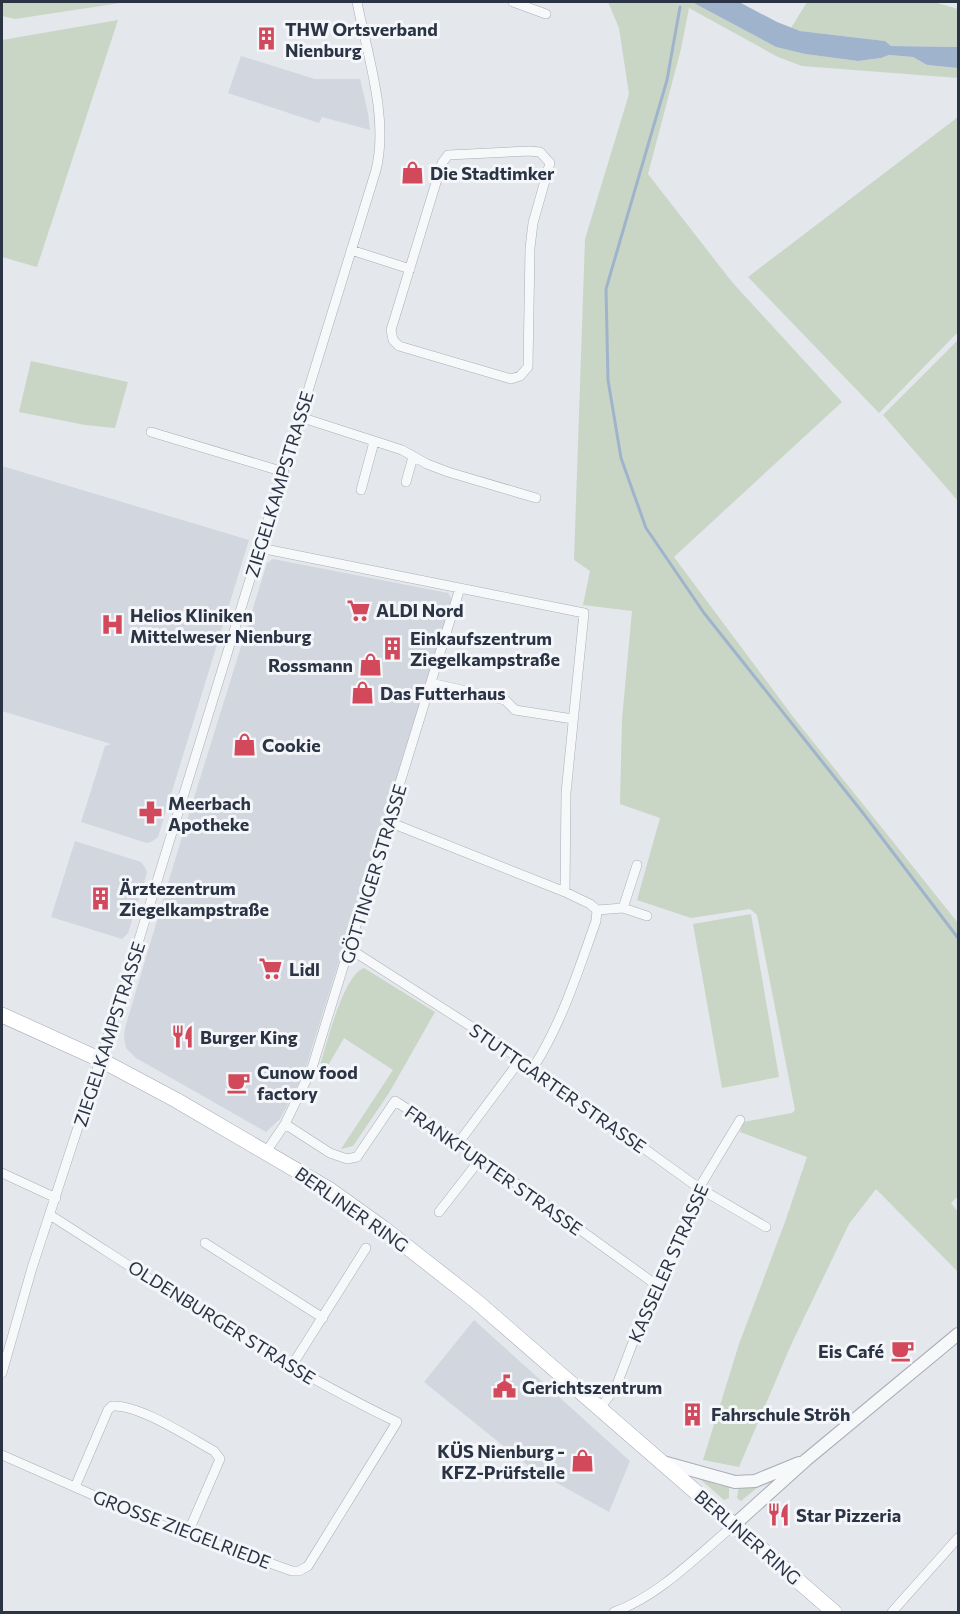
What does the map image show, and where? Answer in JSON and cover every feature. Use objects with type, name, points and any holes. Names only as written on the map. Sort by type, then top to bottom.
[{"type":"main road","name":"BERLINER RING","points":[[2,1016],[101,1060],[176,1100],[330,1190],[464,1290],[834,1612]]},
{"type":"street","name":"ZIEGELKAMPSTRASSE","points":[[2,1373],[284,472],[376,170],[381,123],[357,2]]},
{"type":"street","points":[[513,2],[546,14]]},
{"type":"street","points":[[529,150],[540,152],[546,157],[550,163],[549,170],[533,223],[530,248],[528,367],[520,376],[511,379],[399,346],[393,340],[392,330],[410,269],[442,163],[447,155],[529,150]]},
{"type":"street","points":[[351,250],[410,269]]},
{"type":"street","points":[[300,417],[402,450],[448,472],[536,498]]},
{"type":"street","points":[[151,432],[284,472]]},
{"type":"street","points":[[361,490],[374,442]]},
{"type":"street","points":[[406,482],[413,457]]},
{"type":"street","points":[[260,548],[584,613],[566,793],[565,892]]},
{"type":"street","name":"GÖTTINGER STRASSE","points":[[266,1152],[285,1124],[312,1068],[460,588]]},
{"type":"street","points":[[431,683],[505,700],[515,710],[573,719]]},
{"type":"street","points":[[389,822],[565,892],[597,910],[623,908],[647,916]]},
{"type":"street","points":[[623,908],[638,865]]},
{"type":"street","points":[[533,1068],[544,1052],[564,1006],[596,921],[597,910]]},
{"type":"street","name":"STUTTGARTER STRASSE","points":[[350,949],[521,1059],[699,1188],[766,1227]]},
{"type":"street","points":[[459,1142],[521,1059]]},
{"type":"street","name":"FRANKFURTER STRASSE","points":[[285,1124],[330,1153],[347,1159],[357,1157],[394,1101],[459,1142],[655,1284]]},
{"type":"street","name":"KASSELER STRASSE","points":[[600,1408],[616,1387],[655,1284],[664,1276],[699,1188],[740,1119]]},
{"type":"street","points":[[439,1212],[481,1158]]},
{"type":"street","points":[[2,1173],[56,1198]]},
{"type":"street","name":"OLDENBURGER STRASSE","points":[[50,1215],[291,1367],[340,1395],[397,1422]]},
{"type":"street","points":[[205,1243],[323,1318]]},
{"type":"street","points":[[291,1367],[366,1248]]},
{"type":"street","points":[[614,1612],[627,1610],[671,1577],[734,1525],[806,1460],[958,1334]]},
{"type":"street","points":[[75,1486],[108,1410],[112,1406],[119,1406],[151,1417],[214,1451],[220,1459],[188,1535]]},
{"type":"street","name":"GROSSE ZIEGELRIEDE","points":[[2,1455],[188,1535],[292,1571],[305,1568],[397,1422]]},
{"type":"street","name":"BERLINER RING","points":[[662,1462],[735,1482],[755,1480],[806,1460]]},
{"type":"street","points":[[892,1612],[958,1538]]},
{"type":"shaded area","points":[[241,56],[315,79],[360,79],[370,130],[322,117],[319,123],[228,93]]},
{"type":"shaded area","name":"Helios Kliniken Mittelweser Nienburg","points":[[2,466],[249,540],[158,837],[151,842],[147,843],[81,822],[105,746],[111,744],[2,711]]},
{"type":"shaded area","points":[[273,559],[448,593],[452,600],[304,1073],[280,1119],[266,1132],[136,1058],[126,1048],[124,1038],[125,1028],[184,830],[267,563]]},
{"type":"shaded area","points":[[75,841],[141,862],[146,869],[147,873],[128,933],[122,939],[51,917]]},
{"type":"shaded area","points":[[474,1320],[630,1461],[609,1512],[532,1469],[424,1382]]},
{"type":"green space","points":[[2,2],[127,2],[15,19],[2,16]]},
{"type":"green space","points":[[608,2],[692,2],[776,47],[805,54],[858,61],[889,55],[913,57],[927,65],[958,68],[958,78],[802,66],[778,57],[689,8],[681,49],[648,174],[732,282],[842,402],[674,557],[794,718],[958,923],[958,1196],[951,1203],[958,1212],[958,1272],[876,1189],[849,1224],[791,1345],[739,1467],[703,1460],[739,1344],[807,1157],[740,1132],[743,1122],[792,1113],[795,1110],[757,915],[750,909],[691,918],[637,900],[660,818],[620,804],[622,719],[632,611],[583,605],[590,571],[574,560],[585,239],[629,94],[619,28]]},
{"type":"green space","points":[[807,2],[934,2],[958,9],[958,47],[891,46],[885,41],[791,28]]},
{"type":"green space","points":[[118,20],[37,267],[2,257],[2,40]]},
{"type":"green space","points":[[958,117],[958,332],[879,413],[748,277]]},
{"type":"green space","points":[[958,340],[958,501],[883,415]]},
{"type":"green space","points":[[31,361],[128,382],[115,428],[85,425],[19,412]]},
{"type":"green space","points":[[751,914],[779,1077],[722,1088],[693,924]]},
{"type":"green space","points":[[364,968],[435,1012],[389,1093],[353,1146],[341,1149],[393,1070],[344,1038],[326,1069],[320,1065],[343,996],[356,973]]},
{"type":"green space","points":[[700,1478],[718,1485],[729,1486],[729,1498],[724,1500]]},
{"type":"green space","points":[[764,1482],[741,1501],[737,1498],[739,1486]]},
{"type":"water","points":[[692,2],[739,2],[800,31],[885,41],[891,46],[958,47],[958,68],[927,65],[913,57],[889,55],[858,61],[805,54],[776,47]]},
{"type":"waterway","points":[[680,7],[667,80],[606,289],[608,380],[621,458],[646,528],[704,613],[863,813],[958,938]]},
{"type":"place","name":"THW Ortsverband Nienburg","points":[[267,39]]},
{"type":"place","name":"Die Stadtimker","points":[[412,173]]},
{"type":"place","name":"ALDI Nord","points":[[358,610]]},
{"type":"place","name":"Helios Kliniken Mittelweser Nienburg","points":[[112,625]]},
{"type":"place","name":"Einkaufszentrum Ziegelkampstraße","points":[[392,648]]},
{"type":"place","name":"Rossmann","points":[[371,665]]},
{"type":"place","name":"Das Futterhaus","points":[[362,693]]},
{"type":"place","name":"Cookie","points":[[244,745]]},
{"type":"place","name":"Meerbach Apotheke","points":[[150,813]]},
{"type":"place","name":"Ärztezentrum Ziegelkampstraße","points":[[101,898]]},
{"type":"place","name":"Lidl","points":[[271,969]]},
{"type":"place","name":"Burger King","points":[[182,1037]]},
{"type":"place","name":"Cunow food factory","points":[[239,1082]]},
{"type":"place","name":"Eis Café","points":[[902,1351]]},
{"type":"place","name":"Gerichtszentrum","points":[[504,1387]]},
{"type":"place","name":"Fahrschule Ströh","points":[[693,1414]]},
{"type":"place","name":"KÜS Nienburg - KFZ-Prüfstelle","points":[[583,1461]]},
{"type":"place","name":"Star Pizzeria","points":[[778,1515]]}]
